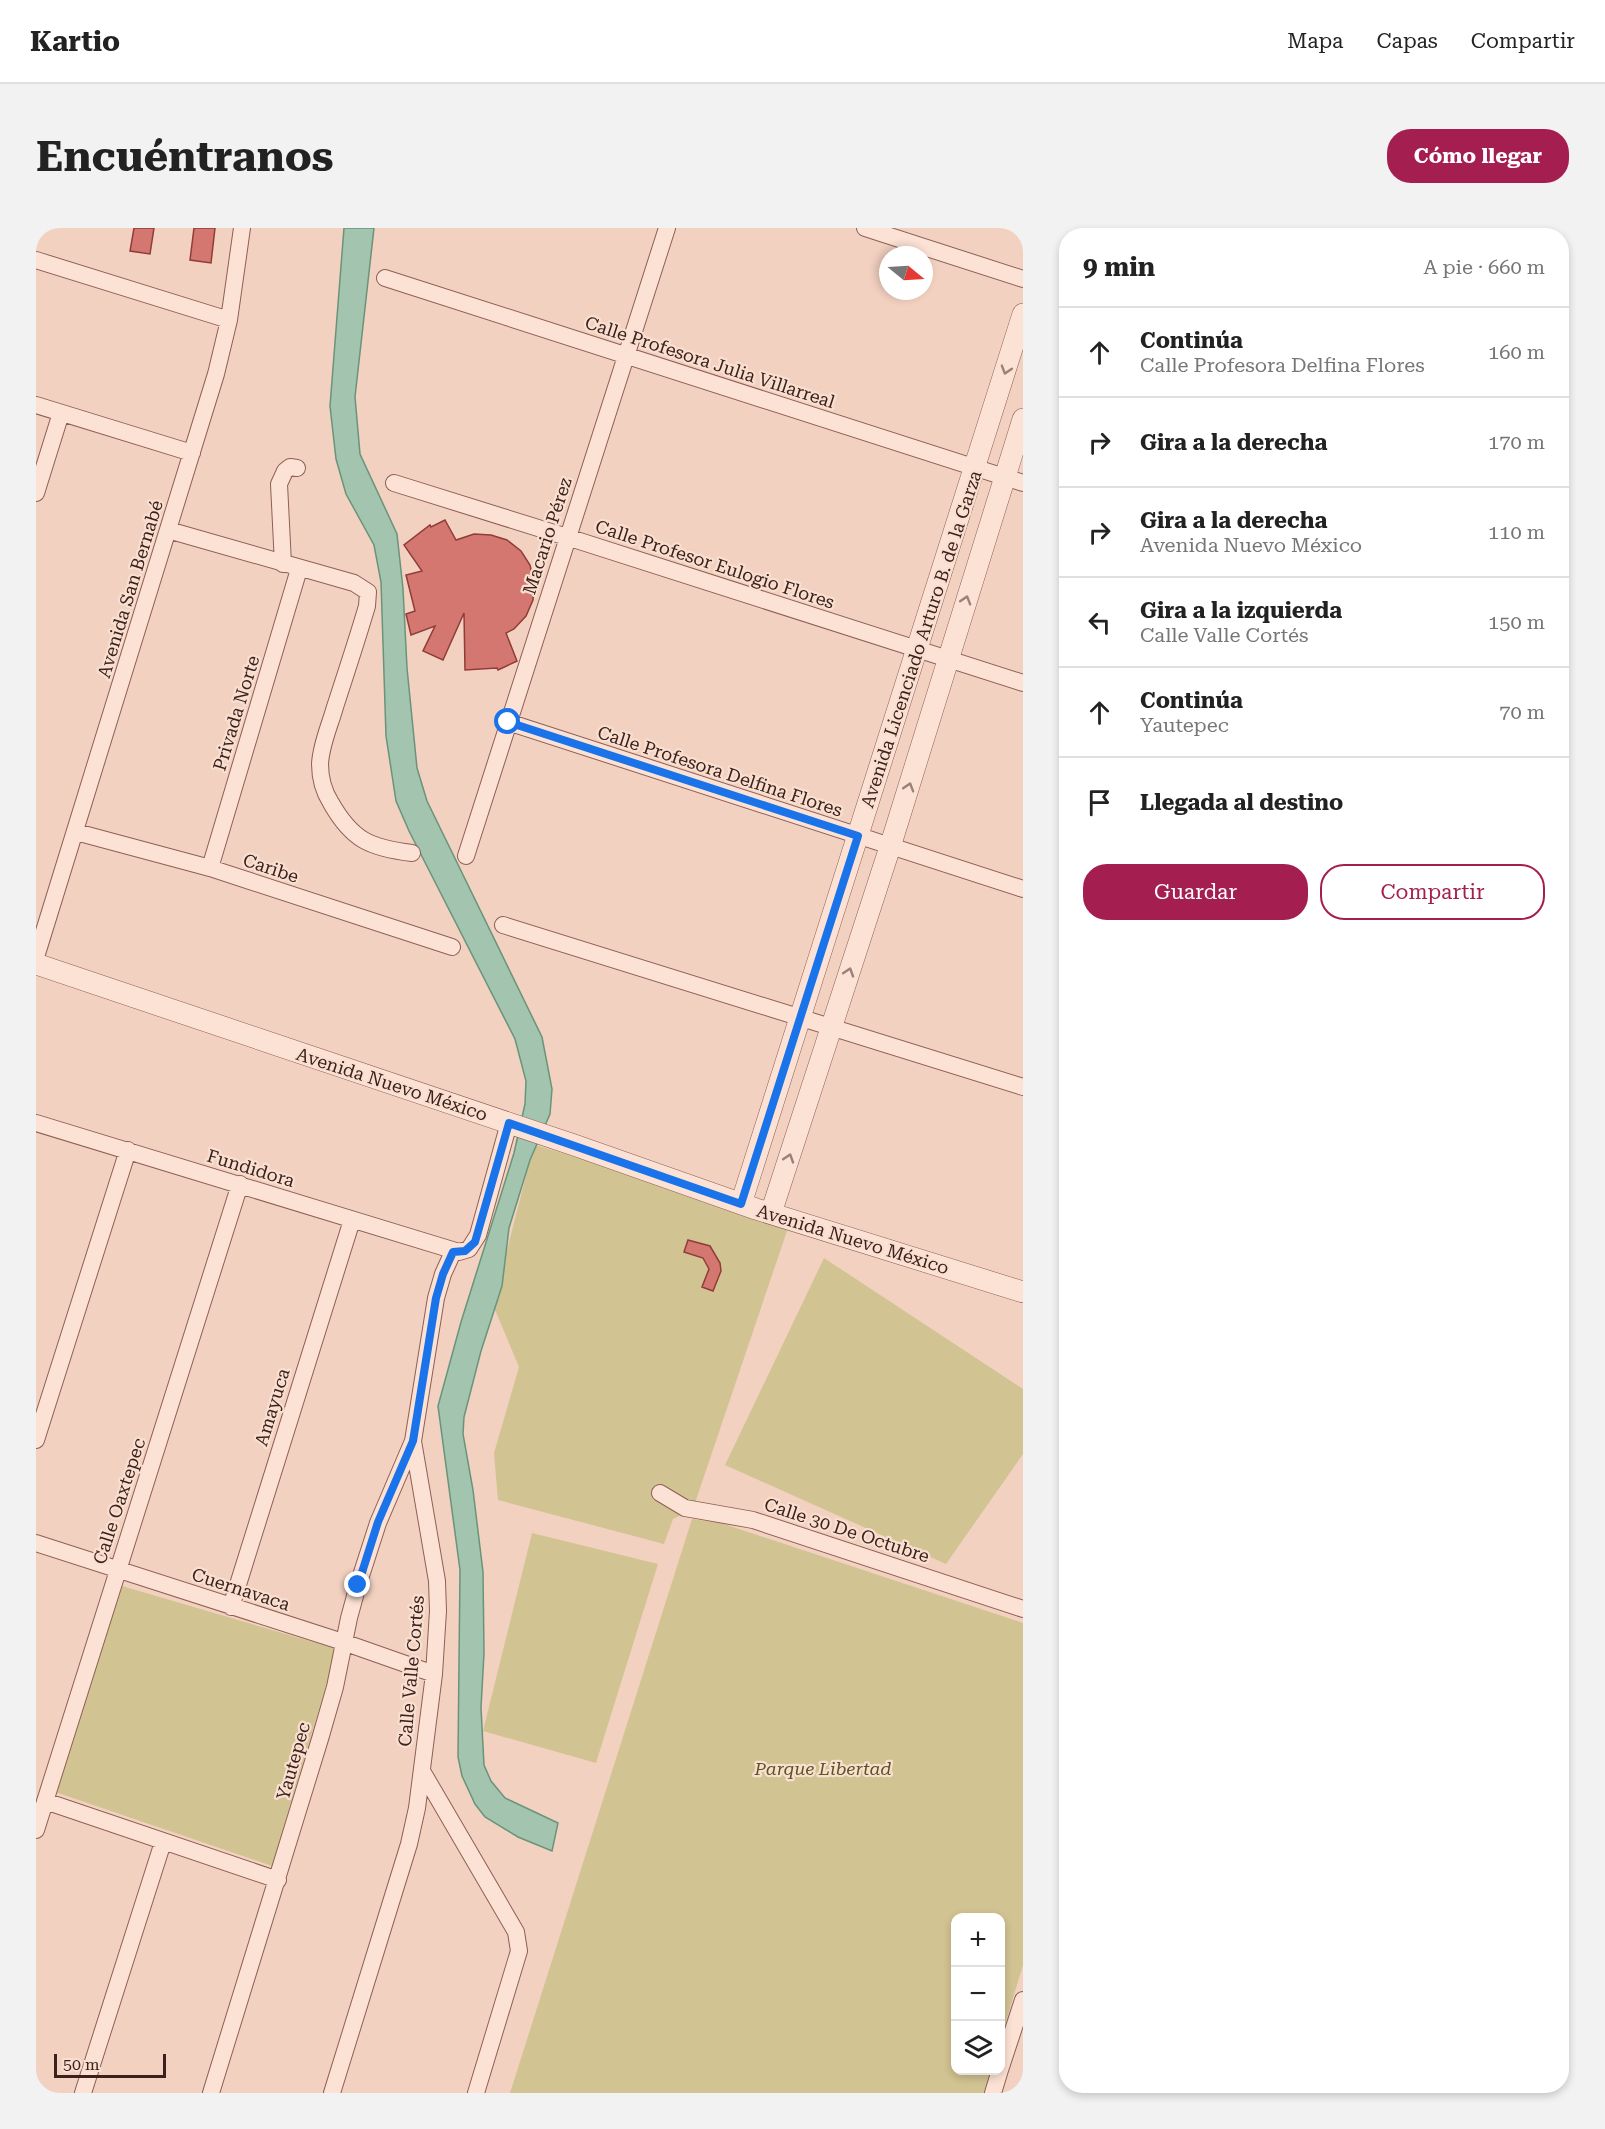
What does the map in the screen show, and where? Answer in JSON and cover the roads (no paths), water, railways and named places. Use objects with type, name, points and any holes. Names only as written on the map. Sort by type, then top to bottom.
[{"type":"street","name":"Avenida San Bernabé","points":[[36,957],[216,374],[229,320],[242,228]]},
{"type":"street","name":"Macario Pérez","points":[[466,856],[667,228]]},
{"type":"street","points":[[865,228],[1023,279]]},
{"type":"street","points":[[36,260],[229,320]]},
{"type":"street","name":"Calle Profesora Julia Villarreal","points":[[386,278],[1014,480]]},
{"type":"street","name":"Avenida Licenciado Arturo B. de la Garza","points":[[741,1204],[1023,314]]},
{"type":"street","points":[[36,405],[192,453]]},
{"type":"street","points":[[36,493],[61,413]]},
{"type":"street","name":"Avenida Licenciado Arturo B. de la Garza","points":[[771,1214],[890,847],[948,659],[1014,480],[1023,419]]},
{"type":"street","name":"Privada Norte","points":[[210,868],[291,567],[279,484],[285,471],[290,467],[297,468]]},
{"type":"street","name":"Calle Profesor Eulogio Flores","points":[[394,483],[1023,683]]},
{"type":"street","points":[[168,530],[291,567],[354,583],[368,592],[367,606],[324,743],[321,775],[328,798],[350,831],[377,846],[412,853]]},
{"type":"street","name":"Calle Profesora Delfina Flores","points":[[508,722],[1023,889]]},
{"type":"street","name":"Caribe","points":[[76,832],[210,868],[452,947]]},
{"type":"street","points":[[503,925],[1023,1087]]},
{"type":"street","name":"Avenida Nuevo México","points":[[36,964],[546,1135],[771,1214],[1023,1292]]},
{"type":"street","name":"Fundidora","points":[[36,1123],[240,1184],[453,1252]]},
{"type":"street","points":[[453,1252],[465,1251],[475,1242],[512,1124]]},
{"type":"street","points":[[36,1440],[128,1150]]},
{"type":"street","name":"Calle Oaxtepec","points":[[36,1830],[240,1184]]},
{"type":"street","name":"Amayuca","points":[[231,1607],[352,1220]]},
{"type":"street","name":"Calle Valle Cortés","points":[[332,2093],[409,1845],[417,1808],[434,1674],[438,1611],[437,1581],[413,1441],[436,1298],[453,1252]]},
{"type":"street","name":"Yautepec","points":[[215,2092],[332,1698],[343,1642],[358,1585],[378,1522],[413,1441]]},
{"type":"street","name":"Calle 30 De Octubre","points":[[660,1493],[685,1508],[753,1520],[1023,1609]]},
{"type":"street","name":"Cuernavaca","points":[[36,1543],[343,1642],[434,1674]]},
{"type":"street","points":[[422,1771],[516,1932],[519,1941],[515,1965],[476,2093]]},
{"type":"street","points":[[45,1801],[278,1880]]},
{"type":"street","points":[[83,2093],[163,1842]]},
{"type":"street","points":[[1005,2055],[1023,2000]]},
{"type":"street","points":[[993,2093],[998,2075]]},
{"type":"park label","name":"Parque Libertad","points":[[823,1768]]}]
